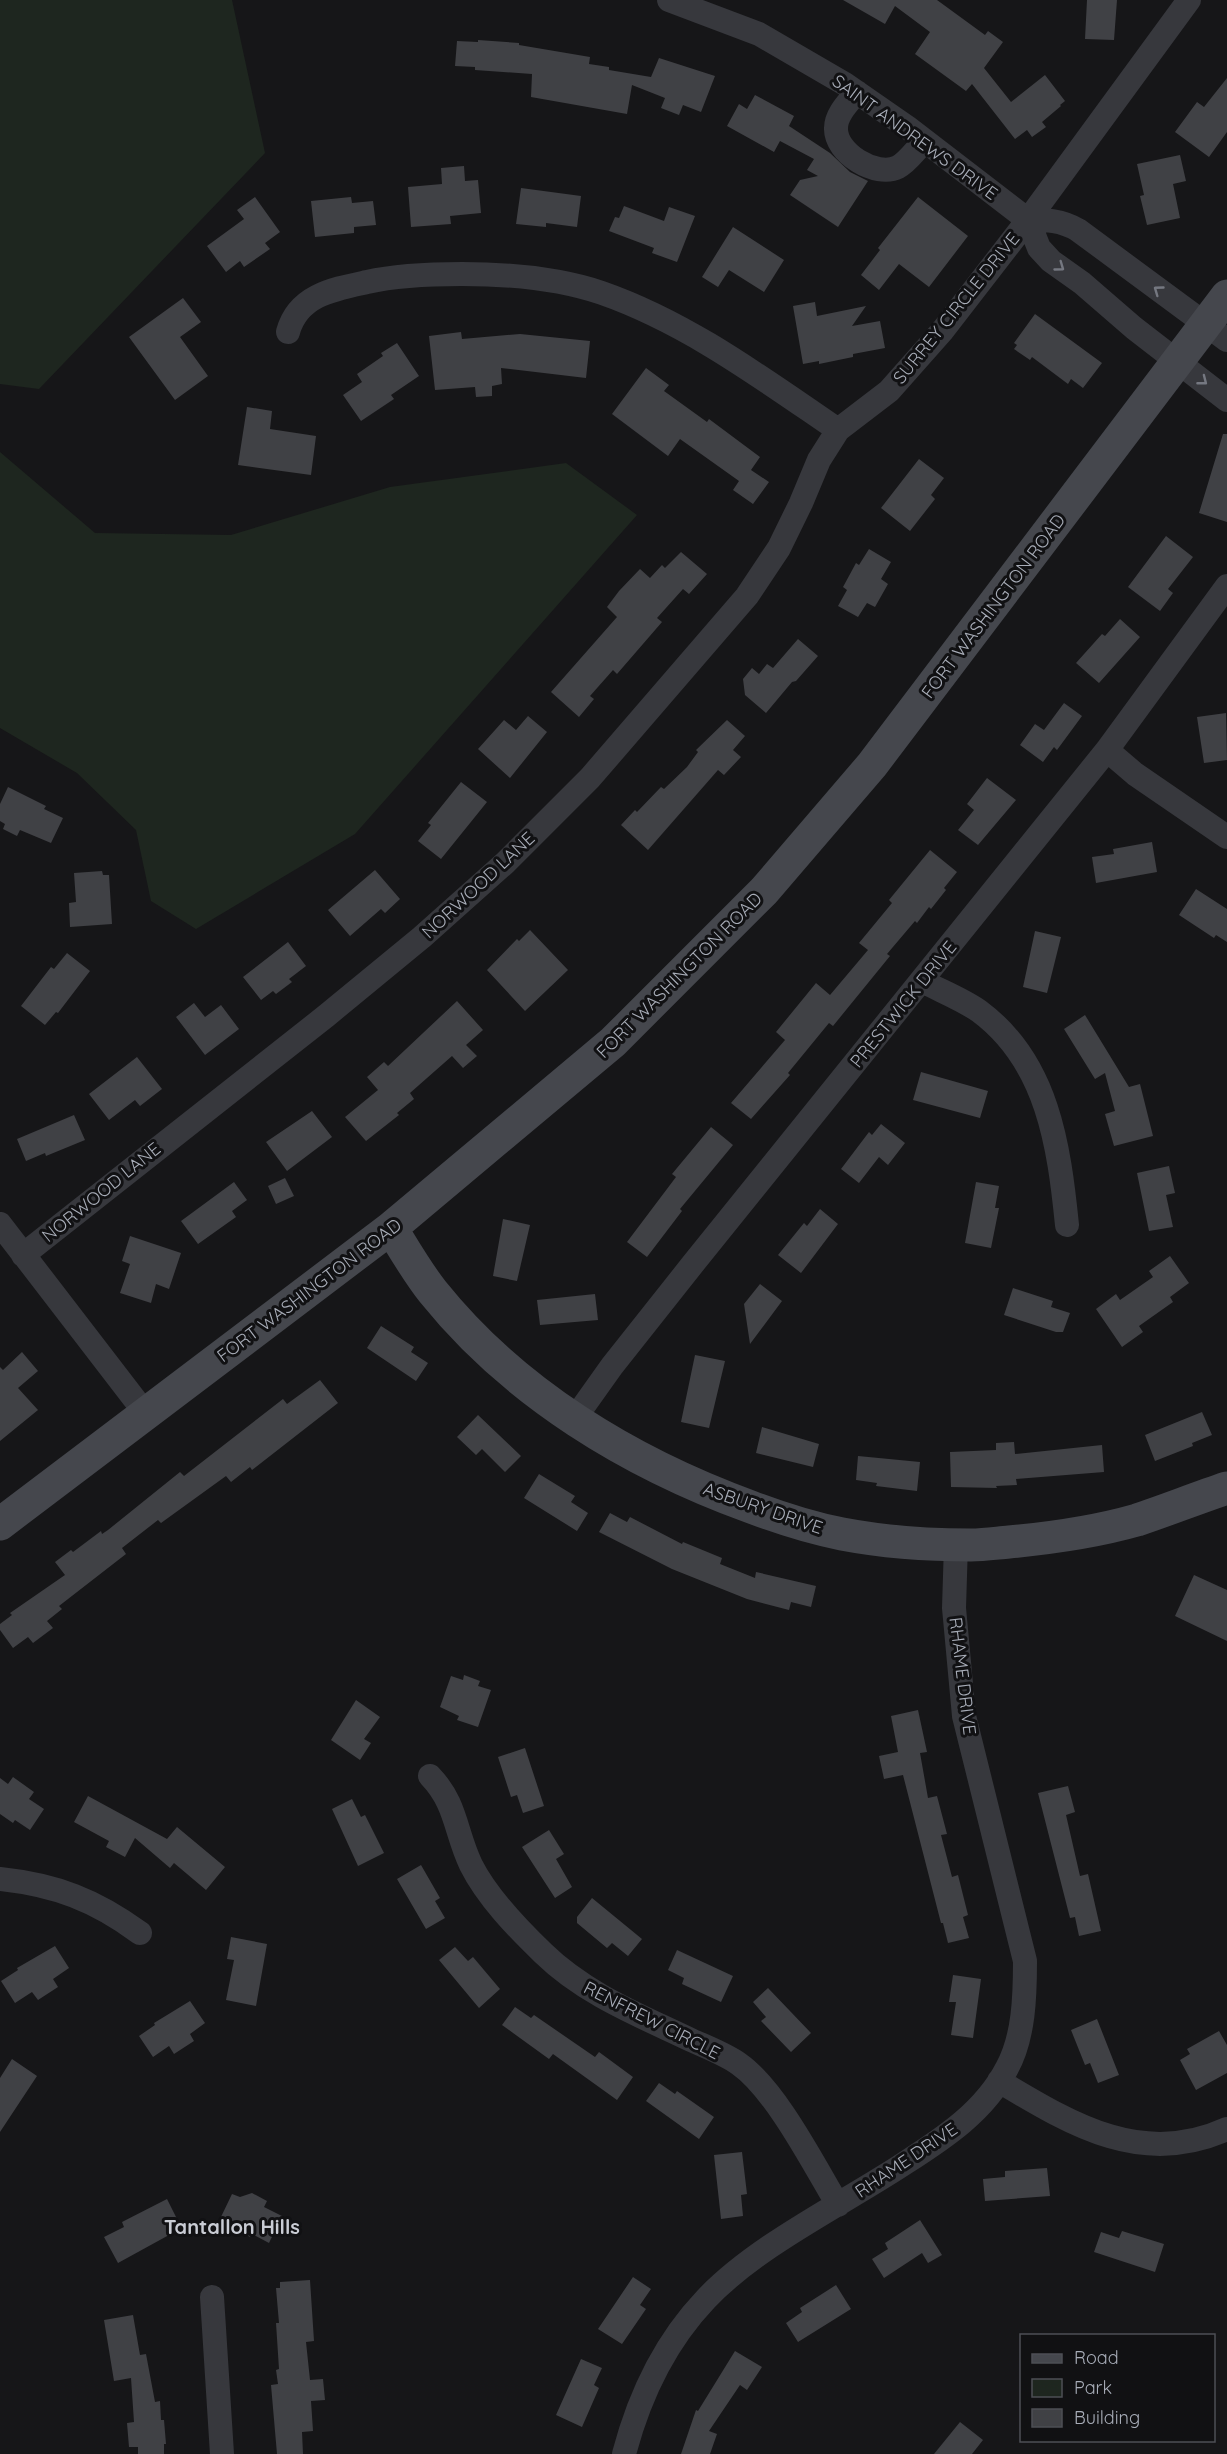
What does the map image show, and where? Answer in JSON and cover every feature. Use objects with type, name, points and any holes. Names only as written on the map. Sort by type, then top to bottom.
[{"type":"main road","name":"FORT WASHINGTON ROAD","points":[[0,1524],[391,1228],[614,1042],[764,891],[872,765],[1178,362],[1216,332],[1227,296]]},
{"type":"main road","name":"ASBURY DRIVE","points":[[391,1228],[433,1292],[502,1364],[612,1443],[656,1468],[714,1494],[779,1517],[842,1534],[972,1545],[1042,1539],[1091,1531],[1136,1520],[1227,1488]]},
{"type":"street","name":"SAINT ANDREWS DRIVE","points":[[669,0],[759,34],[857,92],[1028,220]]},
{"type":"street","name":"SURREY CIRCLE DRIVE","points":[[838,430],[889,391],[943,330],[1028,220],[1189,0]]},
{"type":"street","points":[[857,92],[840,114],[836,126],[837,140],[847,152],[886,171],[900,167],[925,141]]},
{"type":"street","points":[[1216,332],[1156,290],[1078,230],[1066,223],[1052,220],[1028,220],[1039,248],[1045,255],[1227,400]]},
{"type":"street","points":[[288,332],[291,321],[299,309],[310,300],[333,289],[385,278],[437,274],[498,274],[553,282],[600,292],[687,331],[838,430]]},
{"type":"street","name":"NORWOOD LANE","points":[[23,1255],[413,945],[505,863],[590,778],[747,596],[779,548],[819,460],[838,430]]},
{"type":"street","name":"PRESTWICK DRIVE","points":[[575,1418],[612,1366],[692,1264],[1107,750],[1227,586]]},
{"type":"street","points":[[1107,750],[1135,774],[1227,837]]},
{"type":"street","points":[[922,981],[980,1012],[1012,1044],[1028,1065],[1041,1090],[1051,1123],[1062,1178],[1067,1225]]},
{"type":"street","points":[[0,1224],[146,1414]]},
{"type":"street","name":"RHAME DRIVE","points":[[624,2454],[635,2414],[658,2366],[706,2299],[761,2254],[938,2142],[981,2105],[1008,2066],[1019,2030],[1025,1991],[1025,1961],[964,1716],[954,1608],[956,1544]]},
{"type":"street","name":"RENFREW CIRCLE","points":[[430,1776],[444,1791],[476,1874],[506,1913],[543,1954],[578,1983],[610,2002],[739,2063],[778,2106],[838,2205]]},
{"type":"street","points":[[0,1880],[47,1887],[71,1894],[116,1916],[140,1933]]},
{"type":"street","points":[[999,2081],[1074,2124],[1114,2139],[1152,2144],[1186,2144],[1227,2129]]},
{"type":"street","points":[[212,2297],[222,2454]]},
{"type":"green space","points":[[0,0],[232,0],[265,153],[39,389],[0,384]]},
{"type":"green space","points":[[0,452],[95,533],[231,535],[390,487],[566,463],[637,515],[355,834],[196,929],[151,901],[136,830],[77,773],[0,728]]},
{"type":"building","points":[[843,0],[937,0],[985,35],[988,31],[1003,42],[984,68],[1011,102],[1045,75],[1065,101],[1042,122],[1046,127],[1032,137],[1027,130],[1015,139],[972,84],[966,91],[915,54],[930,32],[895,6],[885,24]]},
{"type":"building","points":[[1087,0],[1117,0],[1114,40],[1085,39]]},
{"type":"building","points":[[478,40],[519,43],[519,45],[590,57],[589,64],[651,77],[659,58],[715,76],[701,112],[683,105],[679,115],[661,108],[665,98],[632,85],[627,114],[531,97],[532,74],[475,70],[475,67],[455,66],[457,41],[478,42]]},
{"type":"building","points":[[1227,78],[1227,132],[1209,157],[1175,132],[1197,102],[1204,107]]},
{"type":"building","points":[[755,95],[794,116],[789,126],[830,153],[850,172],[868,181],[838,227],[790,195],[800,180],[818,176],[807,170],[814,159],[780,141],[774,152],[727,126],[739,104],[747,109]]},
{"type":"building","points":[[1180,155],[1186,181],[1173,184],[1180,218],[1147,225],[1140,196],[1144,195],[1137,164]]},
{"type":"building","points":[[464,166],[465,181],[478,180],[481,213],[450,216],[451,224],[411,227],[408,187],[442,184],[441,168]]},
{"type":"building","points":[[521,188],[581,196],[577,227],[546,223],[546,227],[516,224]]},
{"type":"building","points":[[255,197],[280,232],[265,243],[270,249],[244,267],[240,261],[226,272],[207,246],[244,219],[237,210]]},
{"type":"building","points":[[351,197],[352,203],[373,201],[376,225],[354,227],[354,233],[315,237],[311,201]]},
{"type":"building","points":[[918,197],[968,236],[929,287],[899,264],[879,290],[861,275],[880,250],[878,248]]},
{"type":"building","points":[[624,206],[664,221],[669,207],[695,216],[677,262],[652,253],[654,248],[609,231],[615,217],[619,218]]},
{"type":"building","points":[[733,227],[784,260],[764,292],[729,270],[718,287],[702,277]]},
{"type":"building","points":[[183,298],[201,322],[180,337],[208,376],[175,400],[129,337]]},
{"type":"building","points":[[815,302],[817,316],[866,306],[852,326],[880,321],[885,348],[819,364],[819,361],[803,364],[793,306]]},
{"type":"building","points":[[1035,314],[1102,363],[1083,388],[1071,379],[1068,384],[1032,357],[1030,360],[1014,349],[1017,345],[1014,343]]},
{"type":"building","points":[[461,332],[462,339],[520,334],[590,341],[586,378],[501,368],[502,384],[492,386],[492,396],[476,397],[475,387],[435,390],[429,336]]},
{"type":"building","points":[[397,343],[419,376],[391,395],[394,399],[361,421],[343,395],[362,382],[357,374],[383,356],[381,353]]},
{"type":"building","points":[[646,368],[669,385],[664,391],[707,422],[709,419],[760,457],[751,470],[769,482],[753,504],[733,490],[739,481],[680,439],[668,456],[612,414]]},
{"type":"building","points":[[247,407],[272,411],[270,429],[316,436],[311,475],[238,465]]},
{"type":"building","points":[[1223,434],[1227,434],[1227,522],[1199,513]]},
{"type":"building","points":[[919,459],[944,478],[931,495],[935,499],[910,531],[881,508]]},
{"type":"building","points":[[1166,536],[1193,557],[1168,589],[1173,593],[1160,611],[1128,587]]},
{"type":"building","points":[[869,549],[891,562],[881,579],[888,584],[875,607],[867,603],[858,617],[838,606],[847,590],[843,587],[856,563],[859,565]]},
{"type":"building","points":[[681,552],[707,574],[689,594],[683,589],[657,618],[662,622],[617,674],[613,670],[590,696],[594,699],[579,717],[551,692],[617,617],[607,607],[619,591],[640,569],[650,578],[662,565],[665,568]]},
{"type":"building","points":[[1120,619],[1140,637],[1099,683],[1076,663],[1102,634],[1105,636]]},
{"type":"building","points":[[798,639],[818,656],[766,713],[745,695],[743,679],[752,668],[759,674],[767,664],[773,668]]},
{"type":"building","points":[[1064,703],[1082,716],[1057,750],[1054,747],[1043,762],[1020,745],[1035,724],[1044,730]]},
{"type":"building","points":[[1226,713],[1227,760],[1204,763],[1197,717]]},
{"type":"building","points":[[528,716],[547,732],[510,778],[478,749],[504,720],[516,730]]},
{"type":"building","points":[[727,720],[745,736],[733,750],[741,757],[724,775],[718,770],[648,850],[621,825],[661,787],[664,789],[687,767],[698,752],[696,750]]},
{"type":"building","points":[[987,778],[1016,800],[978,845],[958,830],[974,810],[967,804]]},
{"type":"building","points":[[461,782],[487,802],[441,859],[418,841],[431,825],[428,823]]},
{"type":"building","points":[[8,787],[46,806],[44,809],[63,818],[51,843],[20,830],[17,836],[3,829],[5,824],[0,821],[0,804]]},
{"type":"building","points":[[1152,842],[1157,872],[1096,883],[1092,857],[1114,854],[1113,849]]},
{"type":"building","points":[[930,850],[957,872],[944,888],[946,890],[917,923],[915,921],[887,954],[890,956],[833,1026],[829,1023],[788,1073],[790,1075],[751,1119],[731,1103],[785,1040],[776,1032],[816,983],[830,995],[868,950],[859,943],[892,903],[889,900]]},
{"type":"building","points":[[375,870],[400,899],[385,913],[381,909],[350,936],[328,910]]},
{"type":"building","points":[[102,871],[103,875],[109,875],[112,924],[70,927],[69,903],[76,902],[74,873]]},
{"type":"building","points":[[1196,889],[1227,909],[1227,942],[1216,935],[1214,938],[1179,915]]},
{"type":"building","points":[[530,930],[568,970],[525,1011],[487,970],[517,939],[519,941]]},
{"type":"building","points":[[1035,931],[1061,937],[1047,993],[1023,987]]},
{"type":"building","points":[[288,942],[306,966],[289,979],[292,982],[276,994],[273,991],[261,1000],[243,977]]},
{"type":"building","points":[[67,953],[90,971],[58,1013],[56,1012],[45,1025],[21,1006],[51,967],[54,969]]},
{"type":"building","points":[[457,1001],[483,1030],[466,1045],[477,1056],[463,1068],[452,1056],[410,1093],[414,1099],[397,1113],[399,1115],[366,1141],[345,1117],[378,1090],[367,1077],[384,1062],[388,1066]]},
{"type":"building","points":[[194,1003],[205,1017],[221,1005],[239,1029],[205,1055],[176,1017]]},
{"type":"building","points":[[1085,1015],[1129,1087],[1140,1084],[1153,1136],[1114,1146],[1105,1114],[1115,1111],[1105,1073],[1095,1079],[1064,1029]]},
{"type":"building","points":[[137,1057],[162,1089],[140,1106],[135,1100],[109,1120],[89,1094]]},
{"type":"building","points":[[921,1072],[988,1091],[980,1118],[913,1100]]},
{"type":"building","points":[[312,1111],[332,1137],[287,1171],[266,1142]]},
{"type":"building","points":[[74,1115],[85,1140],[46,1156],[45,1153],[26,1161],[17,1139]]},
{"type":"building","points":[[881,1124],[905,1143],[888,1165],[879,1157],[859,1183],[841,1169],[869,1132],[872,1135]]},
{"type":"building","points":[[711,1127],[733,1145],[680,1209],[682,1211],[647,1257],[627,1242],[676,1177],[672,1174]]},
{"type":"building","points":[[1169,1166],[1175,1193],[1166,1195],[1173,1227],[1149,1231],[1137,1173]]},
{"type":"building","points":[[285,1178],[294,1196],[276,1204],[268,1186]]},
{"type":"building","points":[[234,1182],[247,1200],[232,1211],[236,1217],[198,1244],[181,1221]]},
{"type":"building","points":[[976,1182],[999,1186],[995,1208],[999,1208],[991,1248],[965,1243]]},
{"type":"building","points":[[820,1209],[838,1224],[801,1273],[778,1255],[804,1223],[807,1226]]},
{"type":"building","points":[[503,1219],[530,1225],[517,1281],[493,1276]]},
{"type":"building","points":[[130,1236],[181,1253],[169,1289],[156,1284],[151,1303],[120,1293],[130,1264],[122,1261]]},
{"type":"building","points":[[1170,1256],[1189,1283],[1170,1297],[1173,1302],[1139,1326],[1143,1332],[1122,1347],[1096,1309],[1116,1294],[1120,1300],[1153,1277],[1149,1271]]},
{"type":"building","points":[[760,1284],[782,1301],[750,1344],[744,1304]]},
{"type":"building","points":[[1013,1288],[1053,1301],[1051,1307],[1070,1313],[1063,1332],[1056,1332],[1004,1315]]},
{"type":"building","points":[[595,1294],[598,1320],[540,1325],[537,1300]]},
{"type":"building","points":[[381,1326],[414,1347],[411,1352],[428,1363],[416,1381],[367,1348]]},
{"type":"building","points":[[22,1352],[38,1371],[18,1388],[38,1410],[0,1441],[0,1367],[3,1370]]},
{"type":"building","points":[[695,1355],[725,1361],[709,1428],[681,1422]]},
{"type":"building","points":[[320,1380],[338,1403],[252,1470],[250,1467],[231,1482],[226,1476],[161,1523],[158,1520],[122,1548],[126,1554],[59,1606],[62,1609],[47,1621],[53,1628],[33,1643],[28,1637],[13,1648],[0,1630],[0,1624],[12,1615],[10,1613],[65,1575],[55,1562],[101,1531],[102,1534],[108,1530],[180,1472],[184,1476],[283,1399],[287,1404]]},
{"type":"building","points":[[1202,1412],[1212,1435],[1192,1443],[1193,1446],[1155,1461],[1145,1435]]},
{"type":"building","points":[[478,1415],[521,1456],[505,1472],[482,1449],[476,1455],[457,1437]]},
{"type":"building","points":[[762,1427],[819,1444],[813,1467],[756,1453]]},
{"type":"building","points":[[1014,1442],[1015,1454],[1102,1445],[1104,1472],[1016,1479],[1017,1485],[996,1486],[997,1488],[951,1487],[950,1452],[996,1450],[996,1443]]},
{"type":"building","points":[[858,1456],[920,1462],[917,1491],[876,1486],[877,1483],[856,1480]]},
{"type":"building","points":[[539,1474],[575,1496],[571,1502],[588,1513],[577,1531],[524,1498]]},
{"type":"building","points":[[610,1513],[627,1522],[630,1517],[682,1544],[683,1542],[722,1558],[720,1564],[755,1578],[756,1572],[816,1586],[811,1607],[791,1602],[789,1610],[747,1599],[672,1569],[599,1532]]},
{"type":"building","points":[[1194,1575],[1227,1590],[1227,1641],[1175,1616]]},
{"type":"building","points":[[464,1675],[480,1681],[478,1686],[491,1690],[478,1727],[457,1720],[459,1716],[440,1707],[451,1676],[463,1680]]},
{"type":"building","points":[[356,1700],[380,1717],[364,1739],[371,1743],[360,1760],[331,1740]]},
{"type":"building","points":[[918,1710],[927,1752],[920,1753],[928,1798],[937,1796],[947,1834],[941,1835],[952,1877],[958,1875],[968,1915],[963,1917],[969,1938],[948,1943],[903,1775],[884,1779],[879,1756],[898,1752],[891,1716]]},
{"type":"building","points":[[525,1748],[544,1806],[523,1813],[517,1795],[511,1797],[498,1757]]},
{"type":"building","points":[[13,1777],[34,1792],[29,1799],[44,1809],[30,1830],[15,1820],[13,1823],[0,1814],[0,1778],[8,1784]]},
{"type":"building","points":[[1068,1786],[1075,1812],[1066,1815],[1080,1876],[1088,1874],[1101,1931],[1079,1936],[1075,1917],[1070,1918],[1038,1793]]},
{"type":"building","points":[[88,1796],[167,1839],[177,1827],[225,1867],[206,1890],[174,1863],[170,1868],[135,1838],[125,1857],[106,1847],[109,1841],[74,1822]]},
{"type":"building","points":[[352,1799],[361,1817],[365,1815],[384,1853],[358,1866],[332,1809]]},
{"type":"building","points":[[549,1830],[564,1854],[556,1859],[572,1887],[555,1898],[522,1847]]},
{"type":"building","points":[[421,1865],[440,1898],[435,1901],[445,1918],[426,1929],[397,1879]]},
{"type":"building","points":[[592,1898],[642,1939],[628,1956],[612,1943],[607,1948],[577,1923],[577,1917]]},
{"type":"building","points":[[231,1937],[267,1944],[256,2006],[226,2000],[234,1960],[227,1959]]},
{"type":"building","points":[[55,1946],[69,1968],[53,1979],[58,1987],[38,2000],[32,1992],[15,2003],[1,1981],[18,1970],[17,1968]]},
{"type":"building","points":[[455,1947],[468,1961],[473,1957],[500,1989],[479,2008],[439,1960]]},
{"type":"building","points":[[677,1950],[733,1976],[721,2002],[682,1984],[684,1978],[668,1970]]},
{"type":"building","points":[[953,1975],[981,1979],[973,2038],[951,2035],[956,2002],[949,2002]]},
{"type":"building","points":[[768,1988],[811,2033],[791,2052],[761,2021],[766,2017],[753,2002]]},
{"type":"building","points":[[190,2001],[205,2023],[190,2034],[194,2041],[174,2054],[169,2046],[153,2057],[139,2036],[155,2025],[154,2023]]},
{"type":"building","points":[[515,2007],[531,2018],[534,2015],[595,2057],[599,2052],[633,2077],[617,2100],[553,2054],[549,2059],[502,2025]]},
{"type":"building","points":[[1097,2019],[1119,2075],[1098,2083],[1090,2063],[1085,2065],[1071,2030]]},
{"type":"building","points":[[1219,2031],[1227,2045],[1227,2073],[1196,2090],[1180,2060],[1190,2054],[1187,2049]]},
{"type":"building","points":[[12,2059],[37,2076],[0,2132],[0,2078]]},
{"type":"building","points":[[659,2083],[675,2094],[677,2091],[714,2117],[699,2139],[646,2101]]},
{"type":"building","points":[[742,2152],[747,2194],[741,2195],[743,2216],[721,2219],[714,2155]]},
{"type":"building","points":[[1047,2168],[1050,2196],[985,2201],[983,2179],[1005,2177],[1005,2171]]},
{"type":"building","points":[[252,2193],[267,2201],[264,2207],[282,2216],[269,2243],[252,2234],[250,2237],[220,2219],[232,2194],[240,2197]]},
{"type":"building","points":[[167,2199],[180,2225],[167,2232],[169,2235],[118,2263],[104,2237],[124,2227],[122,2222]]},
{"type":"building","points":[[920,2220],[942,2255],[928,2263],[922,2253],[884,2278],[872,2259],[888,2249],[885,2243]]},
{"type":"building","points":[[1122,2231],[1164,2244],[1155,2272],[1094,2252],[1101,2232],[1119,2238]]},
{"type":"building","points":[[633,2277],[651,2289],[640,2305],[646,2309],[622,2344],[598,2329]]},
{"type":"building","points":[[310,2280],[314,2341],[306,2342],[310,2380],[323,2379],[325,2400],[311,2401],[313,2431],[302,2432],[303,2454],[277,2454],[271,2385],[278,2384],[276,2370],[279,2369],[276,2288],[280,2288],[280,2282]]},
{"type":"building","points":[[836,2285],[851,2309],[798,2342],[786,2323],[802,2312],[800,2308]]},
{"type":"building","points":[[133,2315],[140,2355],[146,2354],[155,2402],[160,2401],[166,2444],[164,2444],[164,2454],[138,2454],[138,2447],[129,2447],[127,2423],[134,2422],[131,2378],[114,2381],[104,2320]]},
{"type":"building","points":[[735,2351],[762,2367],[747,2390],[740,2385],[709,2431],[717,2434],[710,2454],[681,2454],[696,2410],[698,2411]]},
{"type":"building","points":[[581,2359],[602,2368],[594,2385],[599,2388],[582,2427],[556,2415]]},
{"type":"building","points":[[960,2422],[983,2440],[972,2454],[934,2454]]},
{"type":"district","name":"Tantallon Hills","points":[[232,2226]]}]
